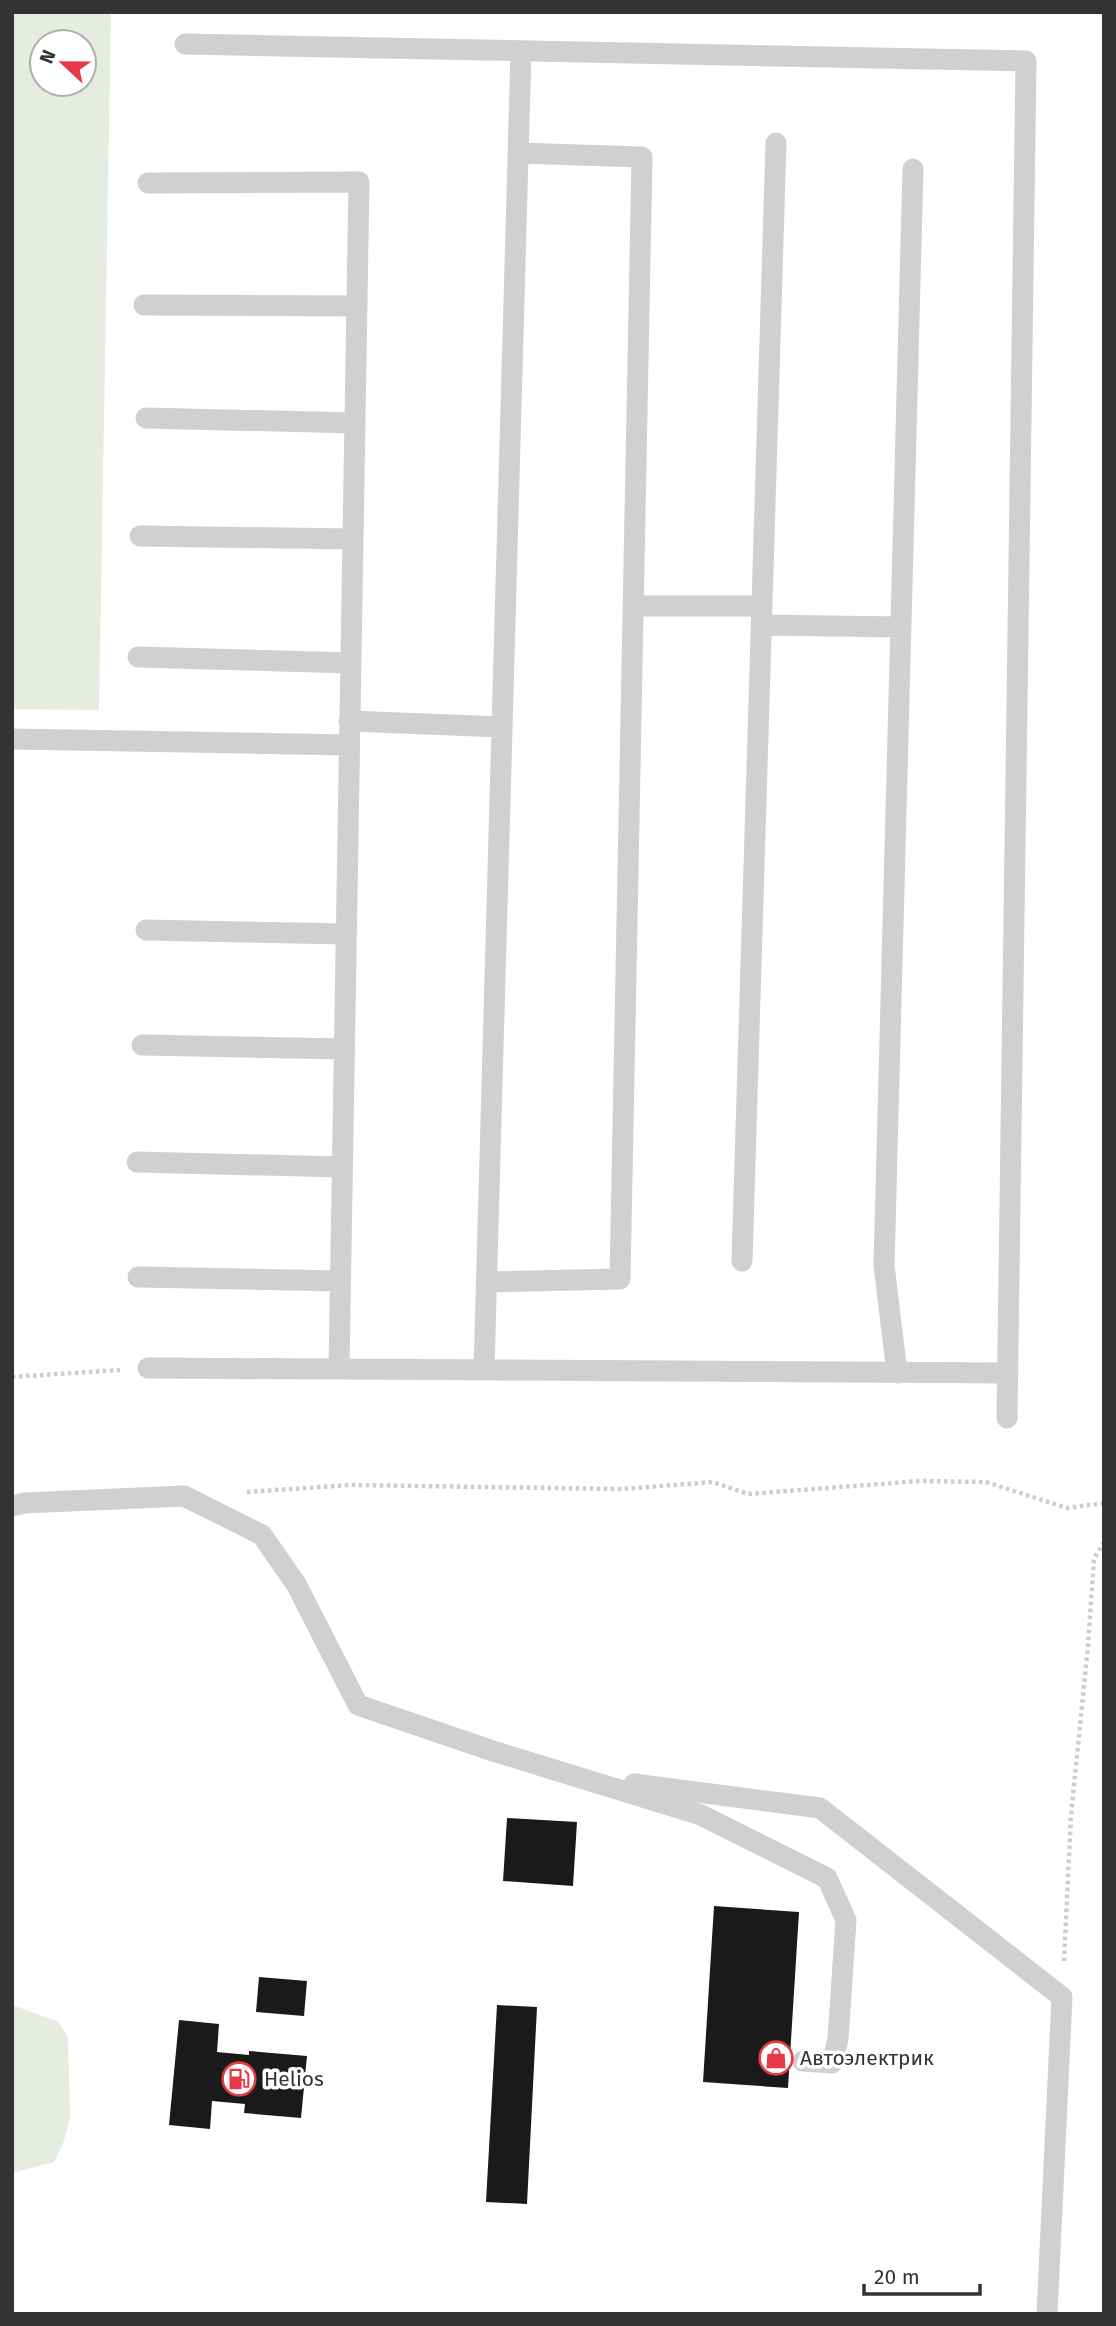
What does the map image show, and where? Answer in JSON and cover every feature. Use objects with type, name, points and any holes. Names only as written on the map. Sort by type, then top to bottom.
[{"type":"lane","points":[[185,44],[1027,61],[1007,1418]]},
{"type":"lane","points":[[484,1370],[521,51]]},
{"type":"lane","points":[[742,1261],[776,143]]},
{"type":"lane","points":[[486,1282],[620,1279],[642,157],[518,153]]},
{"type":"lane","points":[[897,1373],[884,1265],[913,169]]},
{"type":"lane","points":[[148,183],[359,181],[339,1369]]},
{"type":"lane","points":[[144,305],[357,306]]},
{"type":"lane","points":[[146,418],[355,423]]},
{"type":"lane","points":[[140,536],[353,539]]},
{"type":"lane","points":[[633,606],[901,627]]},
{"type":"lane","points":[[138,657],[350,663]]},
{"type":"lane","points":[[349,721],[502,727]]},
{"type":"lane","points":[[12,738],[349,745]]},
{"type":"lane","points":[[146,930],[346,934]]},
{"type":"lane","points":[[142,1045],[344,1049]]},
{"type":"lane","points":[[137,1161],[342,1167]]},
{"type":"lane","points":[[138,1277],[340,1280]]},
{"type":"lane","points":[[148,1368],[1009,1373]]},
{"type":"lane","points":[[12,1506],[24,1503],[184,1496],[262,1535],[296,1584],[358,1705],[493,1751],[701,1815],[827,1878],[846,1920],[838,2039],[832,2063],[803,2061]]},
{"type":"lane","points":[[577,1777],[820,1808],[1062,1997],[1047,2314]]},
{"type":"path","points":[[12,1377],[148,1368]]},
{"type":"path","points":[[239,1492],[349,1485],[622,1489],[713,1482],[748,1494],[920,1481],[986,1482],[1067,1508],[1104,1503]]},
{"type":"path","points":[[1062,1997],[1071,1815],[1094,1559],[1104,1542]]},
{"type":"shaded area","points":[[12,12],[111,12],[99,710],[12,709]]},
{"type":"shaded area","points":[[12,2005],[59,2022],[68,2038],[70,2117],[64,2141],[54,2162],[12,2173]]},
{"type":"building","points":[[507,1818],[577,1822],[573,1886],[503,1881]]},
{"type":"building","points":[[714,1906],[799,1912],[788,2088],[703,2082]]},
{"type":"building","points":[[259,1977],[307,1981],[304,2016],[256,2012]]},
{"type":"building","points":[[497,2005],[537,2007],[527,2204],[486,2202]]},
{"type":"building","name":"Helios","points":[[179,2020],[219,2024],[217,2052],[249,2055],[249,2051],[307,2056],[301,2118],[244,2113],[245,2104],[212,2101],[210,2129],[169,2125]]},
{"type":"place","name":"Автоэлектрик","points":[[776,2058]]},
{"type":"place","name":"Helios","points":[[239,2079]]}]
